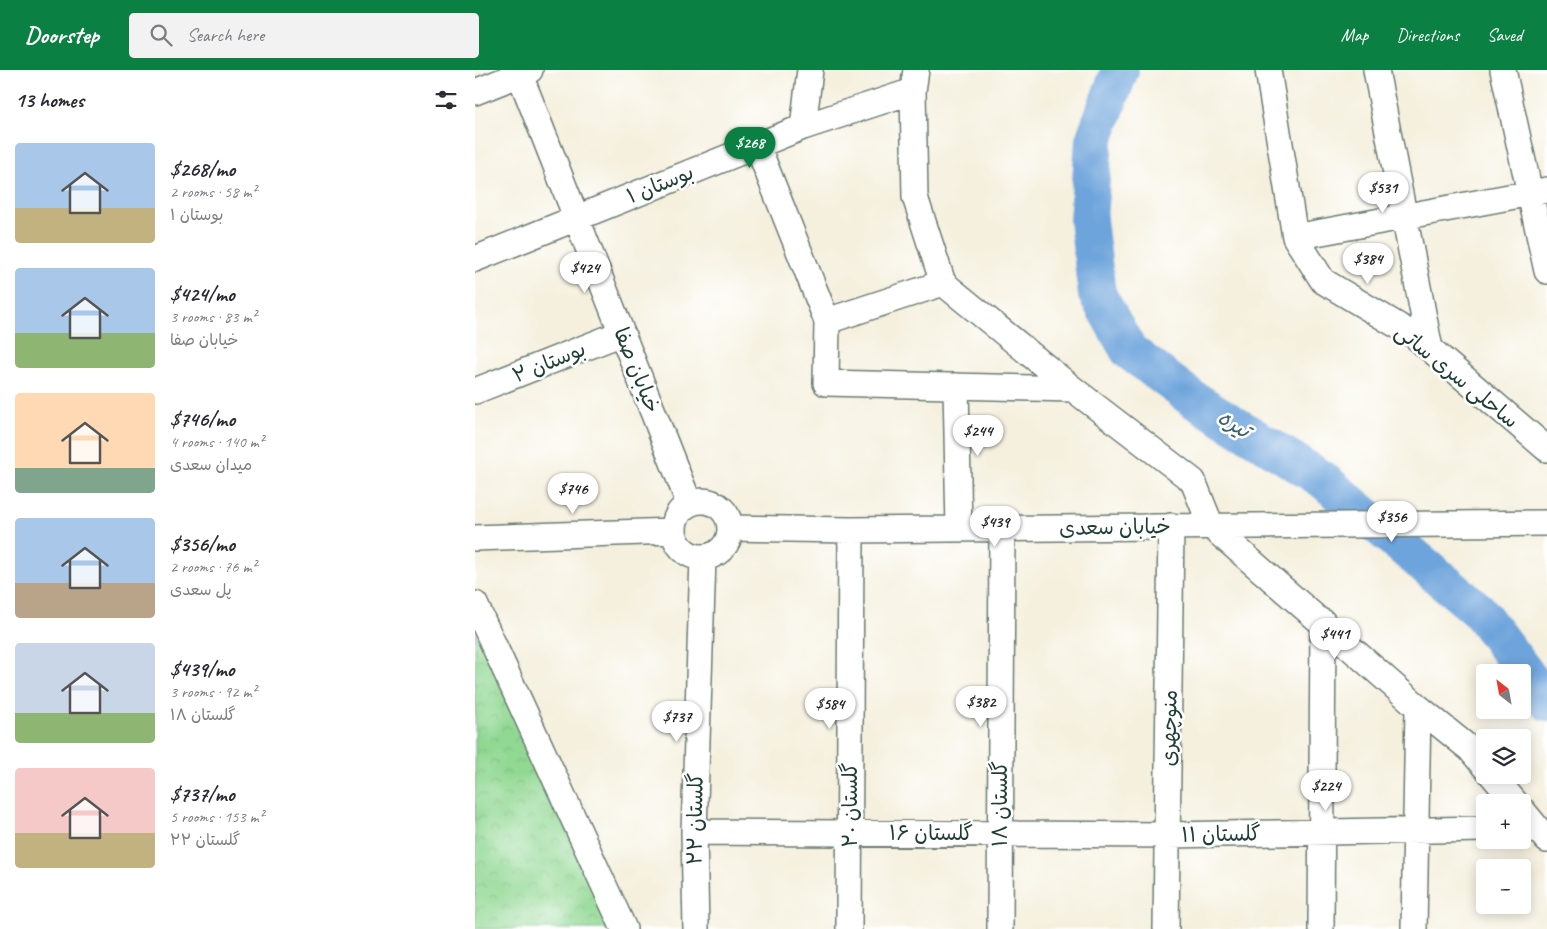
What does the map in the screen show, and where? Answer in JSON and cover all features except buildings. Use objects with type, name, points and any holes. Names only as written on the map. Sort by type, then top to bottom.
[{"type":"street","points":[[803,127],[810,70]]},
{"type":"street","name":"ساحلی سری ساتی","points":[[1268,70],[1295,237],[1323,281],[1415,336],[1547,449]]},
{"type":"street","points":[[1376,70],[1430,350]]},
{"type":"street","points":[[1503,70],[1538,192],[1547,272]]},
{"type":"street","points":[[475,92],[523,71]]},
{"type":"street","name":"خیابان صفا","points":[[523,71],[576,217],[689,503]]},
{"type":"street","points":[[915,80],[915,197],[943,283],[1073,389],[1193,481],[1211,526],[1418,707],[1470,749],[1476,756]]},
{"type":"street","name":"بوستان ۱","points":[[475,259],[915,80]]},
{"type":"street","points":[[757,145],[827,321],[826,383],[1073,389]]},
{"type":"street","points":[[1295,237],[1538,192]]},
{"type":"street","points":[[827,321],[943,283]]},
{"type":"street","name":"بوستان ۲","points":[[475,391],[622,333]]},
{"type":"street","points":[[956,386],[959,529]]},
{"type":"street","points":[[700,500],[711,502],[721,508],[728,517],[730,528],[729,539],[723,549],[714,555],[703,558],[692,556],[682,551],[676,542],[673,531],[674,520],[680,510],[689,503],[700,500]]},
{"type":"street","name":"خیابان سعدی","points":[[730,528],[851,530],[1535,522]]},
{"type":"street","name":"منوچهری","points":[[1167,929],[1171,526]]},
{"type":"street","name":"گلستان ۱۸","points":[[1000,929],[1002,528]]},
{"type":"street","name":"گلستان ۲۰","points":[[849,929],[851,530]]},
{"type":"street","points":[[475,538],[673,531]]},
{"type":"street","name":"گلستان ۲۲","points":[[696,929],[694,832],[703,558]]},
{"type":"street","points":[[475,604],[624,929]]},
{"type":"street","points":[[1321,929],[1323,622]]},
{"type":"street","points":[[1414,929],[1414,830],[1418,707]]},
{"type":"street","points":[[1500,784],[1508,794]]},
{"type":"street","name":"گلستان ۱۱","points":[[1168,835],[1476,829]]},
{"type":"street","name":"گلستان ۱۶","points":[[694,832],[1168,835]]},
{"type":"green space","points":[[475,631],[613,929],[475,929]]},
{"type":"waterway","name":"تيره","points":[[1120,70],[1094,140],[1088,220],[1097,294],[1129,351],[1193,399],[1322,479],[1479,611],[1547,702]]}]
